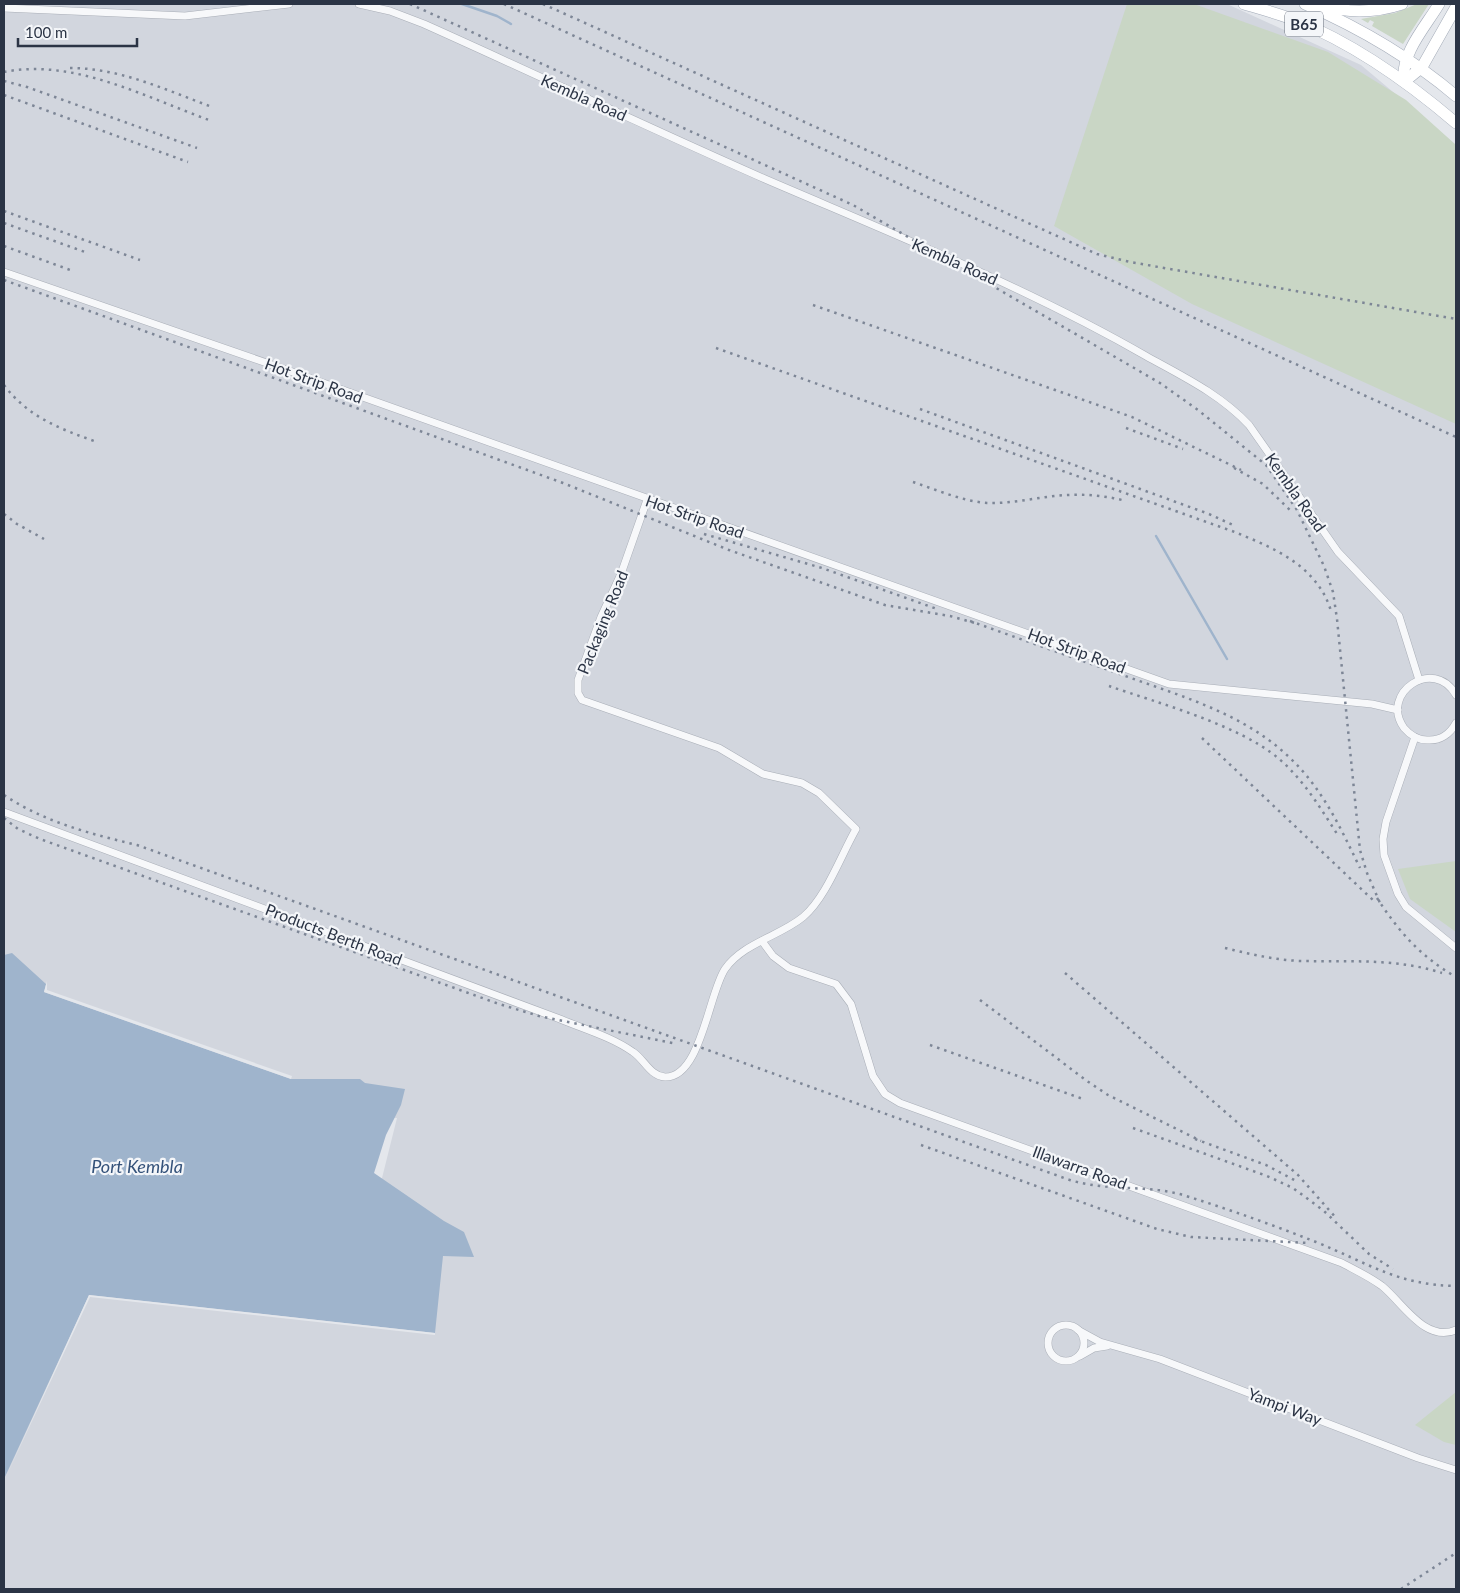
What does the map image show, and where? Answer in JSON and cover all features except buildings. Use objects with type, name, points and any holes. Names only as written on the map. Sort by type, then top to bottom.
[{"type":"main road","name":"B65","points":[[1244,4],[1295,20],[1361,52],[1405,81],[1456,123]]},
{"type":"main road","name":"B65","points":[[1305,4],[1364,32],[1407,57],[1422,67],[1456,96]]},
{"type":"main road","points":[[1313,4],[1359,12],[1382,10],[1402,4]]},
{"type":"main road","points":[[1439,4],[1407,57],[1403,70],[1405,81],[1422,67],[1456,7]]},
{"type":"street","points":[[4,8],[185,16],[289,4]]},
{"type":"street","name":"Kembla Road","points":[[360,4],[398,14],[424,24],[755,174],[961,263],[1103,331],[1214,395],[1236,411],[1249,425],[1338,552],[1399,616],[1418,680]]},
{"type":"street","name":"Hot Strip Road","points":[[4,272],[275,366],[646,500],[868,575],[1169,684],[1372,704],[1398,710]]},
{"type":"street","name":"Packaging Road","points":[[646,500],[621,574],[601,617],[578,680],[578,693],[582,700],[719,748],[763,774],[802,782],[812,787],[856,830],[818,900],[803,917],[762,941]]},
{"type":"street","points":[[1455,728],[1438,739],[1426,740],[1415,737],[1403,727],[1398,710],[1403,693],[1418,680],[1432,678],[1442,681],[1456,695]]},
{"type":"street","points":[[1415,737],[1386,822],[1383,839],[1384,856],[1394,886],[1406,907],[1456,948]]},
{"type":"street","name":"Products Berth Road","points":[[4,812],[560,1019],[624,1046],[640,1058],[654,1073],[665,1076],[672,1075],[688,1064],[697,1045],[724,971],[732,961],[762,941]]},
{"type":"street","name":"Illawarra Road","points":[[762,941],[773,956],[789,968],[836,984],[851,1004],[873,1076],[884,1094],[900,1103],[1342,1262],[1381,1285],[1430,1330],[1443,1333],[1456,1330]]},
{"type":"street","name":"Yampi Way","points":[[1112,1346],[1094,1348],[1068,1361],[1057,1358],[1050,1350],[1049,1341],[1053,1331],[1060,1326],[1072,1326],[1100,1342],[1160,1359],[1455,1470]]},
{"type":"street","points":[[1076,1358],[1082,1352],[1084,1344],[1083,1336],[1078,1330]]},
{"type":"shaded area","points":[[4,4],[1227,4],[1361,65],[1456,145],[1456,1589],[4,1589],[4,1444],[80,1288],[347,1318],[397,1118],[4,1105]]},
{"type":"green space","points":[[1127,4],[1194,4],[1328,52],[1406,100],[1456,145],[1456,424],[1192,304],[1054,226]]},
{"type":"green space","points":[[1417,4],[1429,4],[1403,44],[1372,26],[1374,22],[1370,20],[1368,23],[1361,19],[1395,13]]},
{"type":"green space","points":[[1456,861],[1456,932],[1410,899],[1398,869]]},
{"type":"green space","points":[[1456,1392],[1456,1445],[1444,1442],[1415,1425]]},
{"type":"water","name":"Port Kembla","points":[[12,953],[46,984],[44,992],[291,1079],[360,1079],[365,1083],[405,1089],[401,1105],[386,1135],[374,1173],[444,1221],[464,1232],[474,1257],[443,1256],[435,1333],[89,1295],[4,1479],[4,955]]},
{"type":"pier","points":[[47,981],[47,990],[292,1076],[291,1079],[44,992]]},
{"type":"pier","points":[[89,1295],[435,1333],[435,1335],[90,1297],[4,1481]]},
{"type":"waterway","points":[[462,4],[497,16],[511,24]]},
{"type":"waterway","points":[[1156,536],[1227,659]]},
{"type":"railway","points":[[410,4],[853,205],[1160,383],[1198,410],[1266,465],[1297,510],[1324,566],[1333,592],[1360,850],[1367,873],[1380,903]]},
{"type":"railway","points":[[504,4],[1456,437]]},
{"type":"railway","points":[[543,4],[1097,254],[1130,262],[1456,319]]},
{"type":"railway","points":[[70,68],[89,69],[125,76],[212,107]]},
{"type":"railway","points":[[4,72],[30,69],[56,70],[82,75],[134,91],[209,120]]},
{"type":"railway","points":[[4,81],[27,87],[197,148]]},
{"type":"railway","points":[[4,95],[188,162]]},
{"type":"railway","points":[[4,211],[140,260]]},
{"type":"railway","points":[[4,223],[85,252]]},
{"type":"railway","points":[[4,246],[73,271]]},
{"type":"railway","points":[[4,280],[563,483],[729,550],[885,605],[950,616],[975,623]]},
{"type":"railway","points":[[813,305],[1132,417],[1241,470]]},
{"type":"railway","points":[[716,348],[1247,537],[1277,551],[1304,570],[1315,581],[1331,611]]},
{"type":"railway","points":[[4,385],[23,406],[34,414],[58,427],[97,442]]},
{"type":"railway","points":[[920,409],[1209,514],[1233,525]]},
{"type":"railway","points":[[1126,428],[1183,449]]},
{"type":"railway","points":[[1234,468],[1263,484],[1293,513]]},
{"type":"railway","points":[[913,482],[959,498],[987,503],[1075,495],[1090,495],[1126,501]]},
{"type":"railway","points":[[4,514],[17,524],[44,539]]},
{"type":"railway","points":[[704,534],[822,568],[937,609]]},
{"type":"railway","points":[[970,621],[1194,701],[1214,709],[1254,730],[1289,757],[1312,782],[1330,809],[1360,868]]},
{"type":"railway","points":[[1109,686],[1220,725],[1262,746],[1278,758],[1296,776],[1312,795],[1339,837]]},
{"type":"railway","points":[[1202,738],[1375,902]]},
{"type":"railway","points":[[4,795],[35,813],[68,826],[137,845],[1067,1179],[1081,1183],[1154,1190],[1183,1195],[1283,1229],[1383,1272],[1417,1282],[1456,1286]]},
{"type":"railway","points":[[4,818],[18,829],[40,839],[499,1004],[539,1016],[677,1044]]},
{"type":"railway","points":[[1377,898],[1402,933],[1432,961],[1456,977]]},
{"type":"railway","points":[[1225,948],[1282,959],[1390,963],[1425,968],[1442,973]]},
{"type":"railway","points":[[1065,973],[1298,1175],[1337,1219]]},
{"type":"railway","points":[[980,1000],[1108,1095],[1201,1141]]},
{"type":"railway","points":[[930,1045],[1083,1099]]},
{"type":"railway","points":[[1133,1128],[1267,1176],[1293,1188],[1324,1211],[1369,1254],[1393,1269]]},
{"type":"railway","points":[[1195,1139],[1266,1165],[1298,1182]]},
{"type":"railway","points":[[921,1145],[1157,1229],[1191,1237],[1308,1243]]},
{"type":"railway","points":[[1401,1589],[1456,1553]]}]
